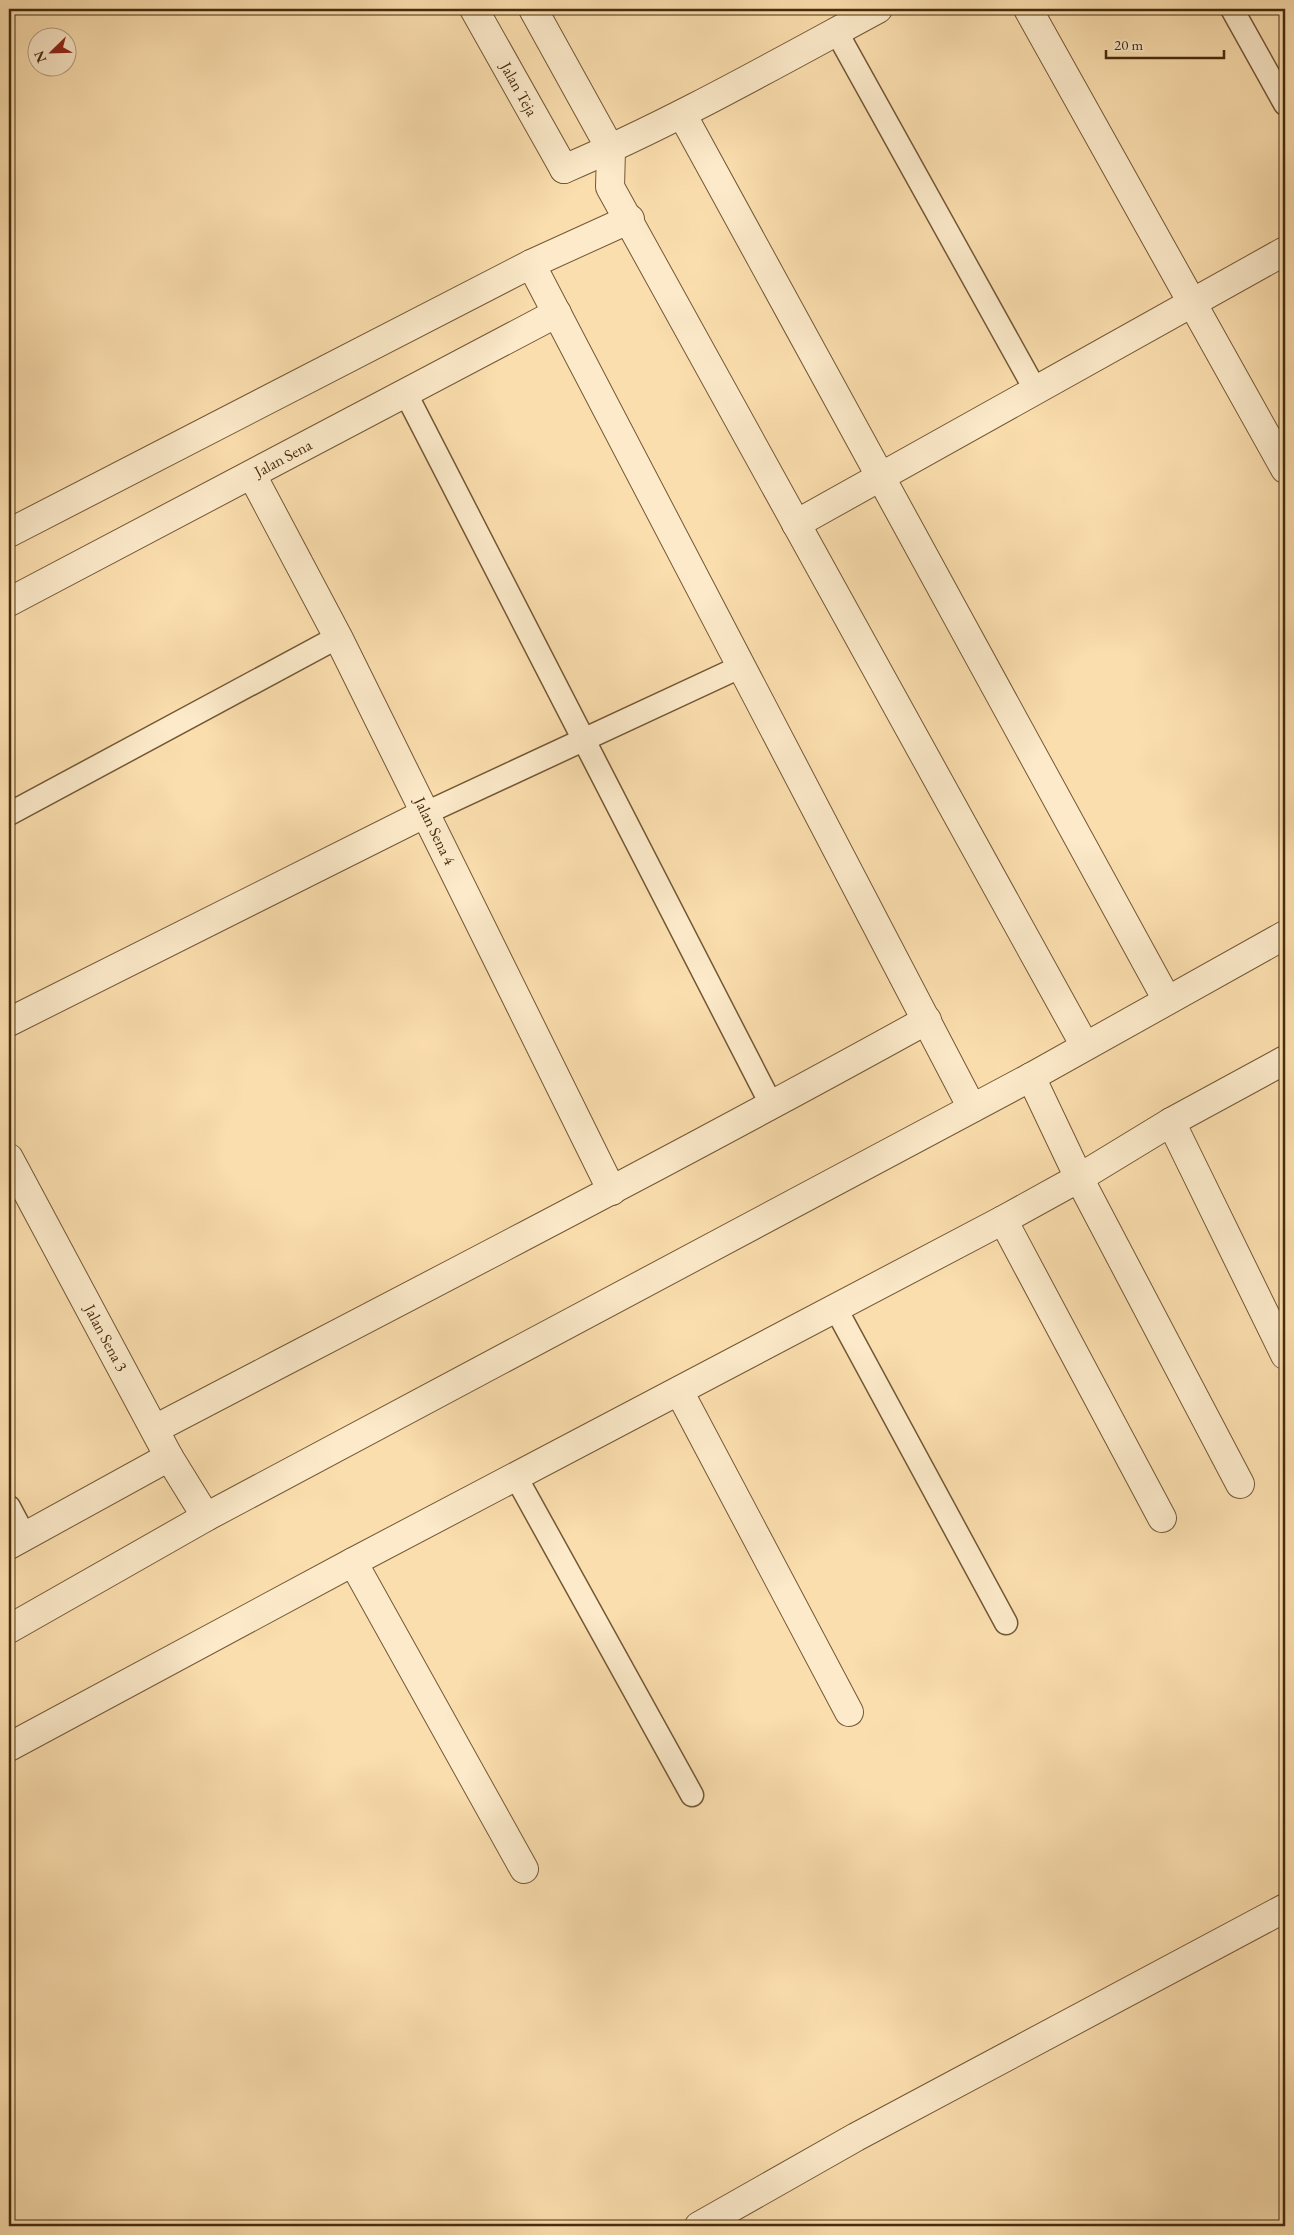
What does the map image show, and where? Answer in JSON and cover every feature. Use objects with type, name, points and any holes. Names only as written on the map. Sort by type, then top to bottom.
[{"type":"street","name":"Jalan Teja","points":[[474,9],[564,169]]},
{"type":"street","points":[[534,9],[611,150],[610,187],[630,219],[796,524],[1085,1046]]},
{"type":"street","points":[[564,169],[611,150],[682,114],[878,9]]},
{"type":"street","points":[[1028,9],[1285,469]]},
{"type":"street","points":[[682,114],[1167,1000]]},
{"type":"street","points":[[564,169],[610,187]]},
{"type":"street","points":[[9,533],[531,264],[630,219]]},
{"type":"street","points":[[796,524],[1285,251]]},
{"type":"street","points":[[531,264],[972,1108]]},
{"type":"street","name":"Jalan Sena","points":[[9,602],[557,313]]},
{"type":"street","name":"Jalan Sena 4","points":[[252,475],[338,637],[612,1191]]},
{"type":"street","points":[[9,1022],[426,813]]},
{"type":"street","points":[[9,1629],[206,1517],[1031,1077],[1285,935]]},
{"type":"street","points":[[155,1429],[612,1191],[772,1106],[927,1020]]},
{"type":"street","points":[[9,1747],[353,1562],[1002,1220],[1079,1178],[1171,1122],[1285,1060]]},
{"type":"street","points":[[1031,1077],[1079,1178],[1240,1484]]},
{"type":"street","points":[[1171,1122],[1285,1355]]},
{"type":"street","name":"Jalan Sena 3","points":[[9,1158],[169,1457],[206,1517]]},
{"type":"street","points":[[1002,1220],[1162,1518]]},
{"type":"street","points":[[680,1391],[848,1712]]},
{"type":"street","points":[[17,1541],[169,1457]]},
{"type":"street","points":[[353,1562],[524,1869]]},
{"type":"street","points":[[698,2226],[864,2132],[1285,1908]]},
{"type":"lane","points":[[1232,9],[1285,104]]},
{"type":"lane","points":[[836,31],[1036,391]]},
{"type":"lane","points":[[405,392],[772,1106]]},
{"type":"lane","points":[[9,814],[338,637]]},
{"type":"lane","points":[[426,813],[740,667]]},
{"type":"lane","points":[[836,1309],[1006,1623]]},
{"type":"lane","points":[[516,1477],[692,1795]]},
{"type":"lane","points":[[9,1507],[17,1541]]}]
